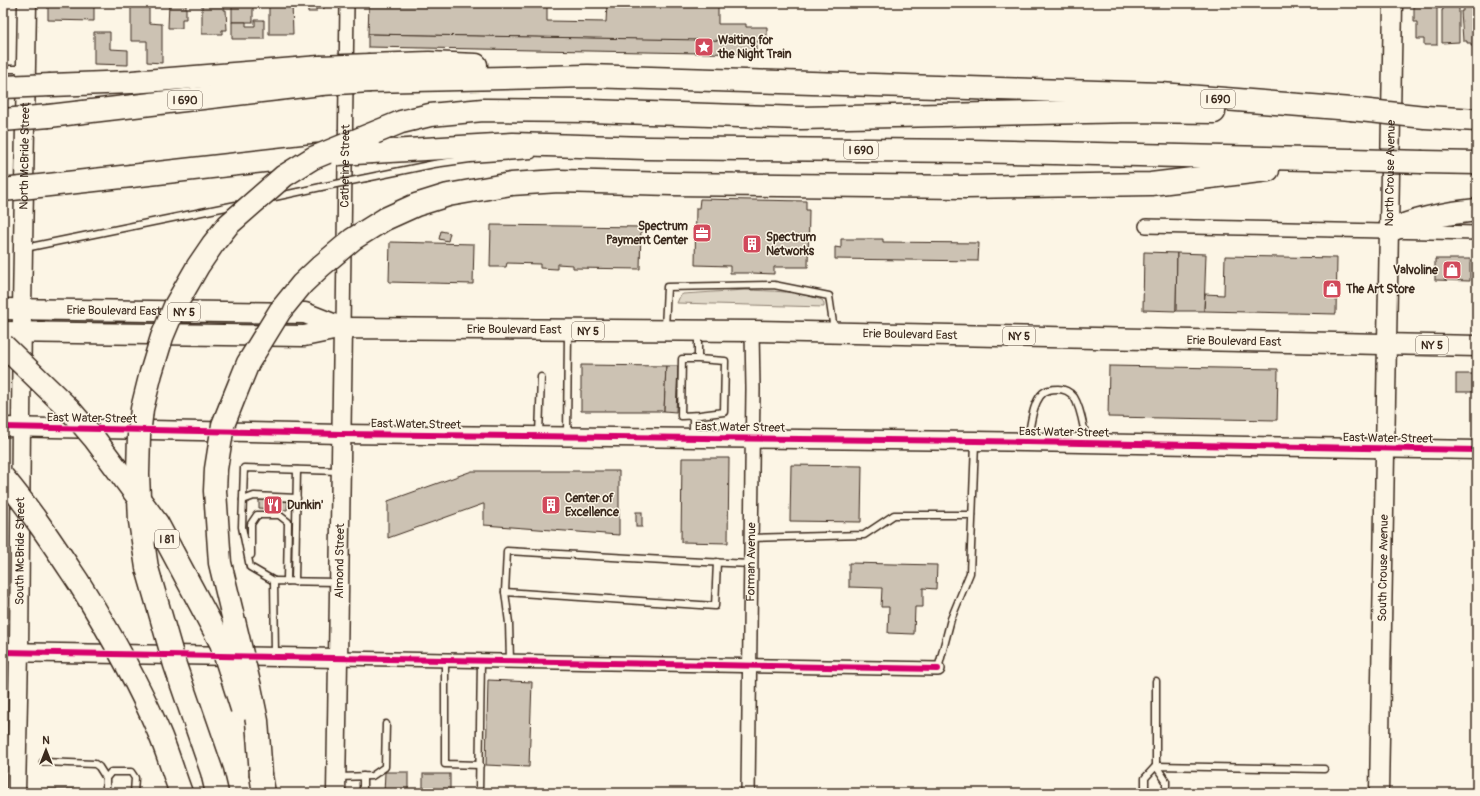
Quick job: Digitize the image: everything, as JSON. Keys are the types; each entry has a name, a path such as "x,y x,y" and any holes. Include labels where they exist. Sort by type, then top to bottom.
{"highway":[{"name":"I 690","path":"3,120 49,116 320,76 370,73 588,76 1161,94 1351,109 1425,117 1477,120"},
{"path":"3,87 320,76"},
{"path":"217,793 212,772 175,665 147,568 140,521 138,474 139,435 142,410 162,337 176,306 198,266 228,225 284,176 313,158 400,122 430,115 483,110 590,111 801,118 1135,111 1264,112 1351,109"},
{"name":"I 690","path":"3,190 317,155 513,144 647,148 970,152 1477,163"},
{"path":"263,784 256,721 250,687 220,563 215,491 216,469 224,425 248,363 280,311 302,284 321,266 353,239 385,219 416,205 448,195 510,184 559,181 672,184 966,187 1151,184 1351,160"},
{"path":"1389,231 1421,218 1439,214 1477,210"},
{"name":"I 81","path":"3,345 70,410 94,438 157,522 222,643 263,784"},
{"path":"3,477 63,559 117,646 159,731 181,793"}],"main road":[{"name":"Erie Boulevard East","path":"12,309 305,313 343,328"},
{"name":"Erie Boulevard East","path":"12,333 304,336 343,328 834,333 1477,346"}],"street":[{"name":"North McBride Street","path":"12,309 23,249 27,3"},
{"name":"Catherine Street","path":"343,328 347,3"},
{"name":"North Crouse Avenue","path":"1387,344 1393,3"},
{"path":"1146,226 1477,233"},
{"name":"South McBride Street","path":"12,309 12,333 21,428 11,652 16,793"},
{"name":"Almond Street","path":"336,785 343,328"},
{"name":"Forman Avenue","path":"748,793 752,332"},
{"name":"South Crouse Avenue","path":"1379,793 1387,344"},
{"name":"East Water Street","path":"3,427 341,434 752,438 1477,450"},
{"path":"11,652 938,669"}],"lane":[{"path":"3,69 26,69"},
{"path":"570,153 647,148"},
{"path":"23,249 434,164 470,158 539,154"},
{"path":"665,331 666,287 774,285 829,296 834,333"},
{"path":"567,436 568,331"},
{"path":"698,332 698,359"},
{"path":"682,359 698,359 725,361 724,412 681,416 682,359"},
{"path":"539,436 541,376"},
{"path":"1027,442 1032,414 1036,403 1045,391 1064,389 1073,396 1078,405 1087,443"},
{"path":"693,416 693,438"},
{"path":"938,669 951,619 970,573 975,442"},
{"path":"340,582 274,581 250,567 242,526 244,468 341,471"},
{"path":"296,582 297,470"},
{"path":"243,500 254,496 297,498"},
{"path":"250,567 251,524 257,515 279,516 288,522 287,581"},
{"path":"751,538 864,535 894,516 972,515"},
{"path":"510,661 505,592 507,551 751,564"},
{"path":"505,592 715,606 717,562"},
{"path":"274,581 275,657"},
{"path":"445,660 445,764 480,765"},
{"path":"479,793 481,661"},
{"path":"1156,681 1156,766 1166,781 1166,793"},
{"path":"336,785 363,776 372,776 385,767 386,724"},
{"path":"44,762 95,764 99,767 106,778 106,793"},
{"path":"1145,793 1145,778 1156,766 1324,769"},
{"path":"106,778 111,772 131,772 134,778 134,793"},
{"path":"363,776 363,793"}],"shaded area":[{"path":"745,290 784,292 804,295 822,300 824,307 677,303 680,296 683,294"}],"building":[{"path":"48,3 94,3 94,21 48,20"},
{"path":"131,3 149,3 149,23 162,24 162,63 147,62 147,41 131,41"},
{"path":"169,3 186,3 186,19 182,19 182,28 168,28"},
{"path":"202,3 224,3 224,10 226,10 227,30 222,30 222,34 202,34"},
{"path":"232,3 253,3 253,22 232,22"},
{"path":"269,3 292,3 293,34 269,34"},
{"path":"299,3 324,3 324,9 316,9 316,12 308,12 308,9 299,9"},
{"path":"369,3 547,3 547,21 606,22 607,3 718,3 718,24 746,24 746,27 767,27 767,42 368,34"},
{"path":"1414,3 1433,3 1433,8 1437,8 1437,45 1424,45 1424,39 1417,39 1417,22 1414,22"},
{"path":"1443,3 1459,3 1459,42 1442,43"},
{"path":"1463,3 1477,3 1477,46 1471,46 1471,43 1463,41 1461,11 1463,11"},
{"path":"255,20 264,20 264,39 232,39 232,22 246,22 246,26 255,26"},
{"path":"94,32 110,32 110,49 128,50 128,65 94,64"},
{"path":"368,34 756,41 756,54 368,47"},
{"name":"Spectrum Networks","path":"700,199 806,201 806,210 809,210 808,267 774,267 774,274 730,273 730,266 695,265 696,208 699,208"},
{"path":"491,225 641,227 640,269 573,268 573,265 557,264 557,269 540,268 540,264 507,263 506,267 490,267"},
{"path":"441,231 450,233 448,241 439,239"},
{"path":"841,239 883,239 883,242 979,243 978,261 835,259 835,247 841,248"},
{"path":"390,242 474,244 473,284 389,282"},
{"path":"1144,252 1177,253 1176,311 1143,310"},
{"path":"1177,253 1206,254 1204,311 1176,311"},
{"path":"1225,256 1337,258 1336,314 1204,311 1205,294 1224,295"},
{"name":"Valvoline","path":"1435,259 1470,259 1470,281 1435,280"},
{"path":"581,365 666,366 664,411 581,411"},
{"path":"666,366 678,366 676,412 664,411"},
{"path":"1109,366 1278,369 1277,420 1108,417"},
{"path":"1456,374 1477,374 1477,392 1456,392"},
{"path":"682,458 729,458 728,543 681,542"},
{"path":"791,465 862,466 861,522 790,521"},
{"name":"Center of Excellence","path":"472,471 619,471 619,535 484,525 483,504 388,538 388,501"},
{"name":"Dunkin'","path":"259,499 288,501 287,510 259,508"},
{"path":"636,512 642,512 642,527 636,527"},
{"path":"849,563 937,565 936,589 923,588 923,607 915,607 914,634 888,633 889,607 881,607 882,588 849,587"},
{"path":"488,680 532,682 529,767 486,765"},
{"path":"385,772 408,772 408,793 384,793"},
{"path":"423,774 450,774 450,793 423,793"},
{"path":"36,789 85,789 85,793 36,793"}],"cycle path":[{"path":"3,427 341,434 975,441 1477,450"},
{"path":"3,652 938,669"}],"place":[{"name":"Waiting for the Night Train","path":"704,47"},
{"name":"Spectrum Payment Center","path":"702,233"},
{"name":"Spectrum Networks","path":"752,244"},
{"name":"Valvoline","path":"1452,270"},
{"name":"The Art Store","path":"1332,289"},
{"name":"Dunkin'","path":"273,505"},
{"name":"Center of Excellence","path":"551,505"}]}
